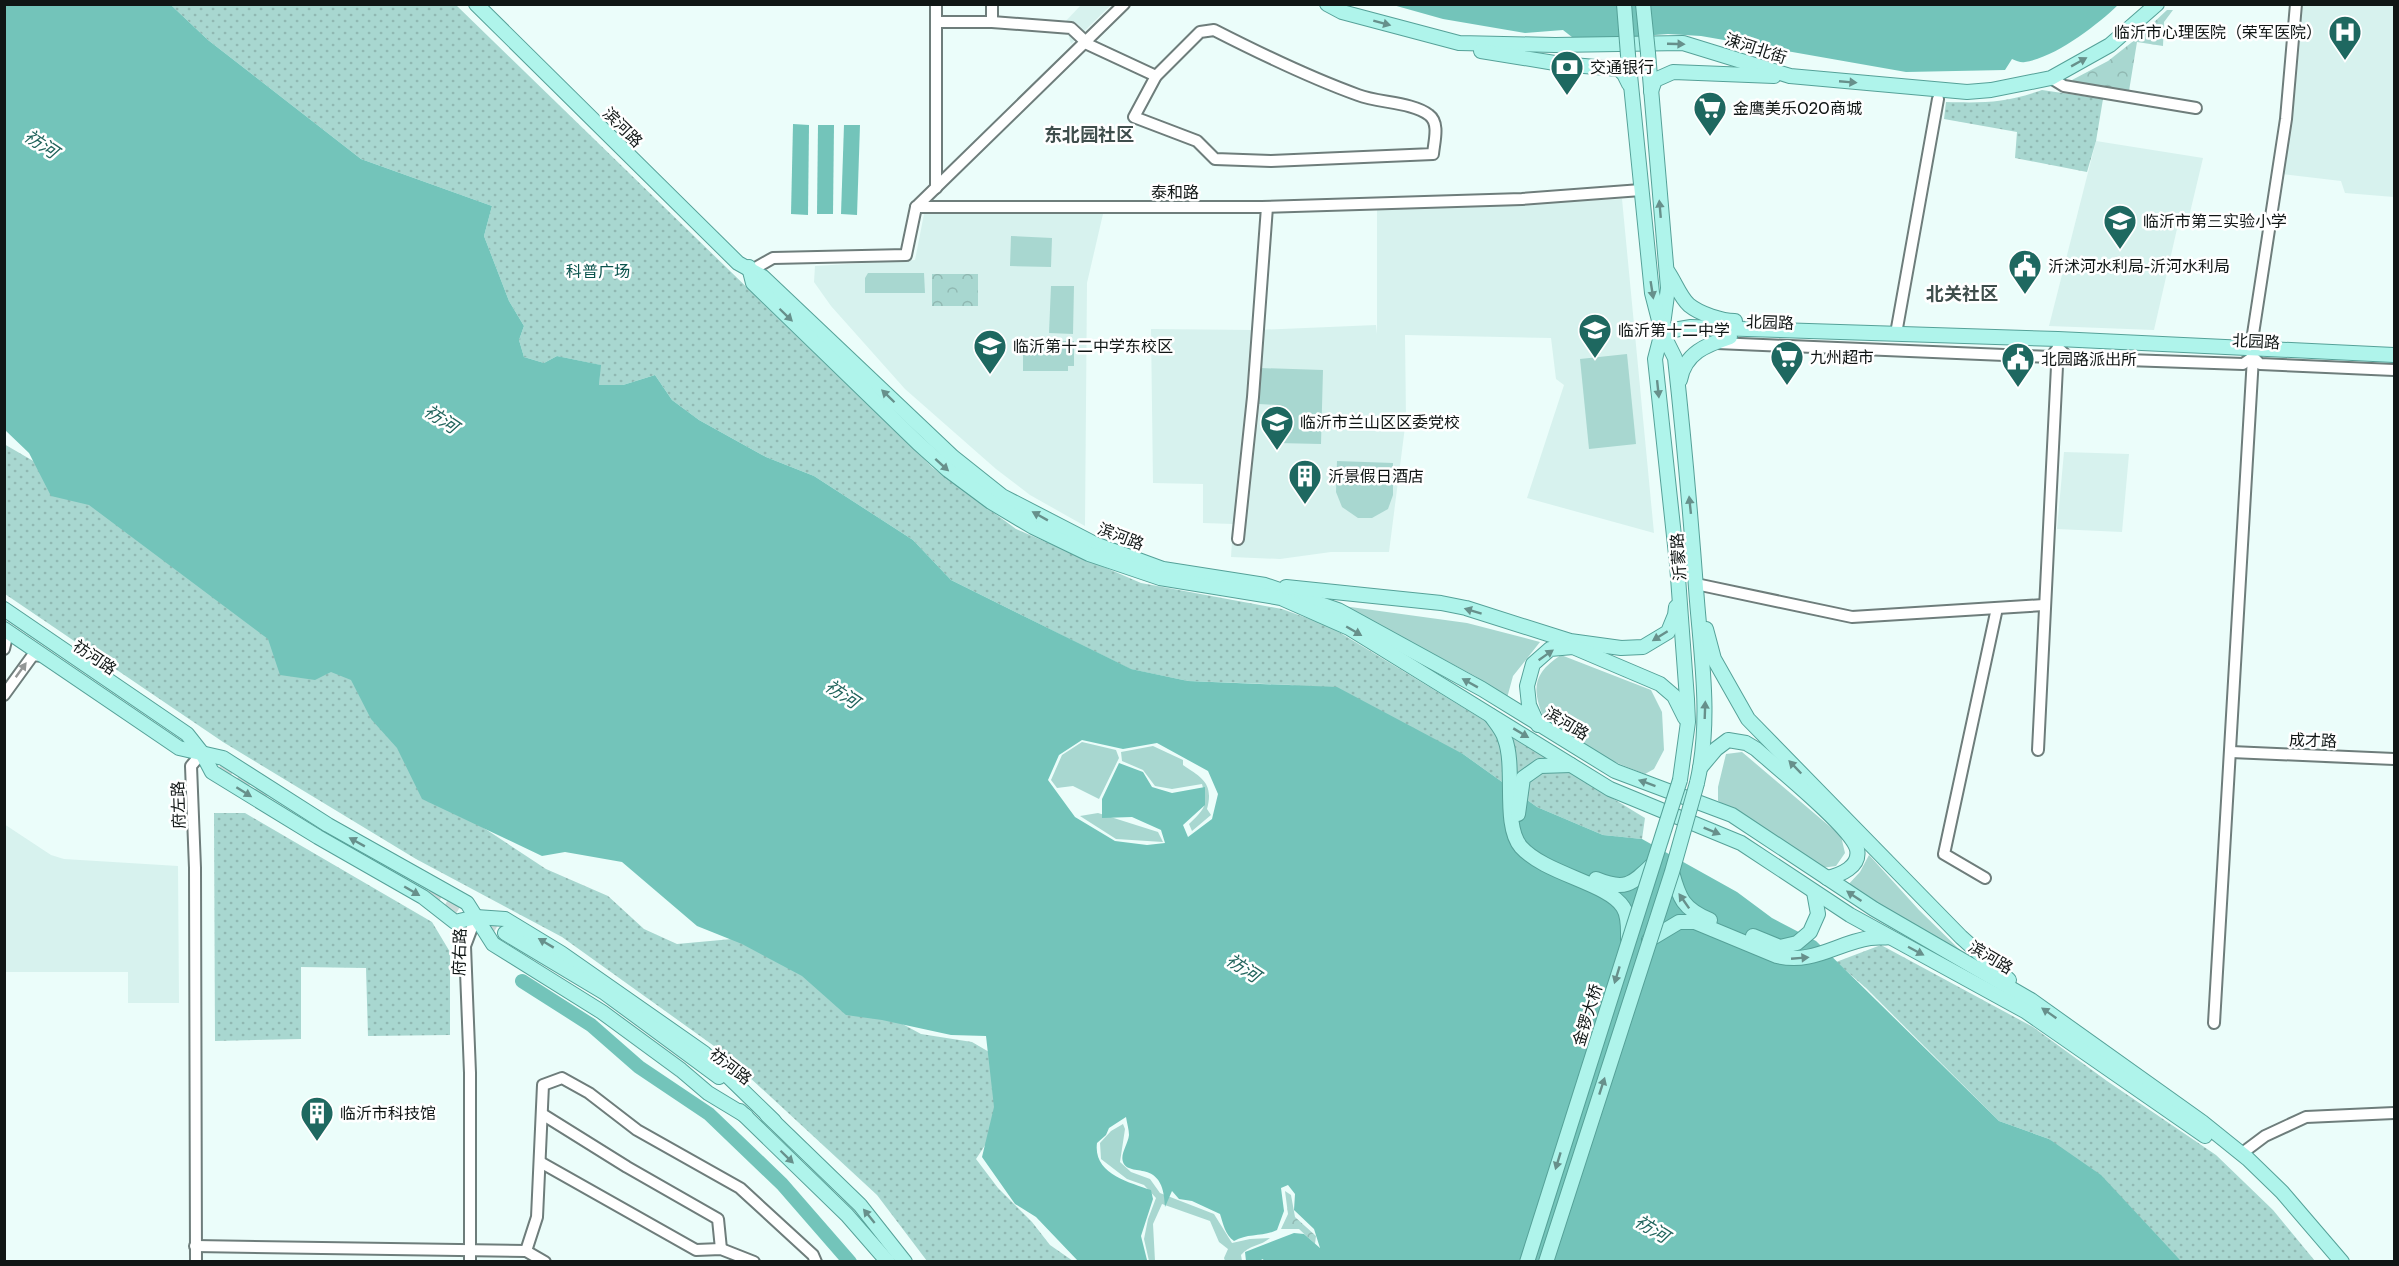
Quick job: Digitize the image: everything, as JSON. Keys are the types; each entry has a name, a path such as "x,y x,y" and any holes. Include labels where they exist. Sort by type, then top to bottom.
{"main road":[{"name":"滨河路","path":"476,4 738,263 763,277 953,458 1002,495 1095,544 1163,569 1265,585 1338,610 1482,689 1615,771 1732,815 1874,909 2031,1000 2202,1122 2282,1192 2342,1262"},
{"name":"滨河路","path":"486,4 745,259 753,282 892,419 948,470 991,502 1033,527 1089,554 1160,578 1281,598 1349,628 1610,789 1741,843 1814,892 1890,937 2025,1011 2197,1129 2243,1165 2277,1198 2332,1262"},
{"name":"涑河北街","path":"1327,4 1342,12 1459,43 1555,45 1683,43 1790,76 1967,92 1991,90 2051,78 2110,45 2157,4"},
{"name":"沂蒙路","path":"1624,4 1652,293 1662,332 1675,358 1705,698 1700,768 1672,872"},
{"name":"沂蒙路","path":"1643,4 1668,288 1662,332 1655,359 1679,584 1688,723 1680,780"},
{"path":"1459,43 1474,50 1561,64 1618,69 1624,74 1631,90"},
{"path":"1555,45 1543,54 1545,58 1612,64 1618,63 1628,54"},
{"path":"1648,53 1659,69 1731,71 1738,65 1735,58"},
{"path":"1650,93 1655,80 1673,72 1790,76"},
{"path":"1666,267 1688,304 1726,321 1864,330"},
{"name":"北园路","path":"1662,332 1691,327 1864,330 2058,344"},
{"name":"北园路","path":"1662,332 1730,337 2058,344 2394,355"},
{"path":"1678,388 1683,367 1688,359 1711,343 1730,337"},
{"name":"北园路","path":"2253,350 2394,364"},
{"path":"1265,585 1441,603 1466,608 1570,641 1621,648 1642,646 1668,632 1675,615 1679,584"},
{"path":"1698,603 1714,659 1748,719 1961,937 2031,1000"},
{"path":"4,609 167,730"},
{"name":"祊河路","path":"4,615 167,730"},
{"path":"6,628 43,656 167,730 187,734 202,753 212,772 318,837 423,897 455,922 476,917 505,919 561,952 704,1053 774,1121"},
{"name":"祊河路","path":"6,628 167,730"},
{"path":"1538,725 1529,705 1527,686 1533,664 1550,649 1573,647 1660,684 1674,696 1688,723"},
{"path":"1490,714 1505,739 1510,766 1514,835 1520,846 1536,860 1612,896 1623,907 1627,918 1628,939"},
{"path":"1700,768 1716,749 1728,740 1746,743 1756,749 1845,830 1857,849 1857,858 1850,869 1838,876 1827,878"},
{"path":"202,753 223,758 328,825 467,903 493,944 603,1012 708,1093 746,1116"},
{"path":"1572,765 1539,766 1523,778 1517,810 1520,832 1529,845 1543,857 1611,885 1624,886 1635,882 1653,864"},
{"name":"金锣大桥","path":"1527,1262 1680,780"},
{"path":"1672,872 1681,900 1694,914 1780,947 1797,943 1810,932 1818,914 1814,892"},
{"path":"1546,1262 1672,872"},
{"path":"1649,940 1679,922 1695,922 1791,960 1811,957 1869,938 1890,937"},
{"name":"祊河路","path":"888,1262 847,1215 706,1078 640,1028 504,936 605,993 774,1121 860,1205 905,1262"}],"street":[{"path":"936,4 936,188"},
{"path":"992,4 992,22"},
{"path":"750,271 773,258 906,255 916,207 1124,4"},
{"path":"2214,1023 2253,350 2286,119 2296,4"},
{"path":"936,22 992,22 1071,28 1085,43 1156,76"},
{"path":"1214,30 1286,66 1360,96 1416,109 1430,115 1436,124 1433,154 1271,161 1215,159 1197,141 1134,117 1156,76 1200,32 1214,30"},
{"path":"2051,78 2064,86 2196,108"},
{"path":"1897,328 1938,99"},
{"name":"泰和路","path":"916,207 1267,207 1522,199 1641,190"},
{"path":"1238,539 1253,397 1267,207"},
{"path":"1864,330 1897,328 2253,350 2394,348"},
{"path":"1711,343 2050,357 2058,344"},
{"path":"2038,750 2058,344"},
{"path":"2253,350 2260,364 2394,370"},
{"path":"1696,584 1852,617 2044,604"},
{"path":"1985,878 1944,854 1997,608"},
{"path":"4,649 6,628"},
{"path":"4,695 33,655 43,656"},
{"name":"成才路","path":"2231,752 2394,759"},
{"name":"府左路","path":"197,1262 195,868 191,766 202,753"},
{"name":"府右路","path":"472,1262 470,1073 465,946 476,917"},
{"path":"526,1251 537,1217 543,1085 562,1078 589,1093 637,1130 740,1188 813,1255 816,1262"},
{"path":"2241,1154 2265,1136 2306,1117 2394,1113"},
{"path":"542,1114 718,1219 721,1249"},
{"path":"540,1162 696,1250 721,1249 754,1262"},
{"path":"197,1246 526,1251 544,1262"}],"shaded area":[{"path":"1081,5 1111,5 1071,44 1065,22"},
{"name":"临沂市心理医院（荣军医院）","path":"2300,5 2394,5 2394,197 2345,193 2341,181 2282,174"},
{"name":"临沂市第三实验小学","path":"2096,141 2203,158 2188,221 2179,220 2154,330 2049,326"},
{"path":"1622,199 1654,533 1527,498 1564,385 1556,379 1551,338 1405,335 1406,419 1389,552 1331,552 1280,559 1231,557 1233,524 1203,523 1203,484 1153,483 1151,329 1255,330 1376,325 1377,334 1377,210"},
{"name":"临沂第十二中学东校区","path":"924,214 1103,214 1087,283 1085,526 1030,495 996,469 905,389 831,306 814,282 815,266 915,260"},
{"path":"2064,452 2129,454 2122,532 2057,529"},
{"path":"4,824 51,855 64,859 178,866 179,1003 128,1003 128,972 5,972"}],"green space":[{"name":"科普广场","path":"171,5 456,5 933,468 1016,529 1141,583 1282,609 1329,626 1645,818 1642,839 1603,835 1537,807 1463,754 1292,685 1188,681 1130,669 951,580 913,540 814,476 766,457 699,420 672,400 655,375 623,385 599,385 600,365 557,356 544,363 524,357 519,340 524,326 509,301 484,236 492,206 361,159 208,40"},
{"path":"2167,10 2173,10 2164,22 2163,46 2137,42 2129,91 2075,83 2072,80 2108,61"},
{"path":"2042,90 2103,99 2096,141 2087,172 2015,158 2017,132 1944,119 1946,102 1995,101 2017,98"},
{"path":"1011,236 1052,238 1051,267 1010,266"},
{"path":"868,273 924,273 925,293 865,293 865,278"},
{"path":"932,274 978,274 978,306 932,306"},
{"path":"1051,286 1074,286 1073,334 1049,333"},
{"path":"1023,341 1074,341 1074,366 1068,366 1068,371 1023,371"},
{"path":"1627,354 1636,444 1589,449 1580,359"},
{"path":"1260,368 1323,370 1321,444 1277,443 1278,405 1259,404"},
{"path":"4,444 85,491 346,668 437,797 546,869 608,896 644,929 677,944 743,938 921,1034 972,1042 996,1056 997,1127 976,1159 998,1188 1032,1222 1050,1245 1073,1261 927,1261 877,1195 721,1051 562,937 416,859 223,742 5,594"},
{"path":"1337,461 1393,463 1393,495 1388,509 1372,518 1358,518 1342,507 1336,492"},
{"path":"1343,606 1467,623 1540,642 1513,676 1507,698 1475,676"},
{"path":"1561,655 1651,690 1662,712 1664,750 1654,769 1645,774 1607,759 1571,734 1544,719 1536,691 1537,683 1544,669"},
{"path":"1082,742 1116,750 1119,758 1099,799 1073,786 1057,788 1051,780 1062,755"},
{"path":"1153,746 1183,760 1183,765 1205,782 1209,793 1207,809 1211,815 1192,831 1189,824 1202,810 1205,803 1202,784 1172,789 1155,786 1143,770 1122,761 1121,752"},
{"path":"1742,752 1841,836 1845,853 1836,866 1821,868 1787,843 1718,801 1718,787 1726,754"},
{"path":"214,813 245,813 432,922 450,952 450,1035 368,1036 366,968 301,967 301,1039 215,1041"},
{"path":"1098,813 1158,832 1163,842 1116,839 1080,816"},
{"path":"1869,855 1919,910 1963,953 1846,887 1860,872"},
{"path":"1881,945 2033,1027 2107,1081 2216,1155 2273,1210 2315,1261 2181,1261 2049,1139 1999,1121 1866,988 1836,962"},
{"path":"1123,1124 1125,1129 1120,1162 1131,1172 1150,1179 1160,1193 1214,1214 1232,1243 1270,1238 1244,1252 1241,1255 1242,1261 1225,1261 1228,1249 1219,1242 1210,1221 1162,1204 1153,1224 1155,1261 1149,1261 1144,1239 1156,1198 1144,1185 1127,1179 1101,1159 1100,1143 1111,1131"},
{"path":"1285,1191 1291,1195 1295,1217 1316,1236 1315,1244 1299,1229 1281,1229 1288,1214"}],"water":[{"name":"祊河","path":"4,5 171,5 208,40 361,159 492,206 484,236 509,301 524,326 519,340 524,357 544,363 557,356 601,365 599,385 623,385 655,375 672,400 699,420 766,457 814,476 913,540 951,580 1131,669 1188,681 1337,687 1463,754 1537,807 1603,835 1642,839 1737,892 1772,918 1816,941 1999,1121 2049,1139 2101,1175 2181,1261 1264,1262 1263,1259 1246,1261 1245,1252 1294,1233 1304,1234 1320,1248 1314,1229 1294,1210 1295,1194 1288,1185 1281,1188 1284,1211 1277,1230 1234,1241 1226,1232 1220,1214 1192,1201 1179,1199 1172,1191 1165,1207 1159,1181 1146,1172 1126,1167 1122,1159 1129,1135 1126,1117 1109,1128 1106,1135 1097,1143 1097,1154 1101,1162 1114,1175 1151,1190 1153,1199 1141,1236 1147,1260 1078,1261 1036,1217 1015,1204 982,1157 994,1107 986,1036 951,1035 882,1020 846,1015 802,976 742,944 697,926 622,862 565,852 542,856 422,799 397,748 371,719 351,680 331,672 315,680 280,675 268,639 89,505 51,496 29,453 5,430","holes":["1082,740 1123,749 1157,743 1208,771 1218,794 1212,819 1188,837 1183,825 1205,805 1205,787 1172,793 1152,787 1143,772 1119,763 1102,799 1102,818 1132,817 1161,830 1165,843 1147,845 1115,841 1075,817 1048,780 1059,755"]},
{"path":"1393,5 2118,5 2087,31 2050,54 2025,62 2012,59 2005,70 1906,72 1701,36 1668,34 1577,41 1563,30 1525,33 1443,19"},
{"path":"793,124 809,125 808,215 791,214"},
{"path":"818,125 834,125 833,214 817,214"},
{"path":"844,125 860,125 857,215 841,214"}],"waterway":[{"path":"522,981 591,1025 639,1067 709,1114 782,1184 850,1262"}],"tunnel":[{"path":"201,757 266,798"},
{"path":"427,894 503,938"}],"place":[{"name":"临沂市心理医院（荣军医院）","path":"2345,61"},
{"name":"交通银行","path":"1567,96"},
{"name":"金鹰美乐O2O商城","path":"1710,137"},
{"name":"临沂市第三实验小学","path":"2120,250"},
{"name":"沂沭河水利局-沂河水利局","path":"2025,295"},
{"name":"临沂第十二中学","path":"1595,359"},
{"name":"临沂第十二中学东校区","path":"990,375"},
{"name":"九州超市","path":"1787,386"},
{"name":"北园路派出所","path":"2018,388"},
{"name":"临沂市兰山区区委党校","path":"1277,451"},
{"name":"沂景假日酒店","path":"1305,505"},
{"name":"临沂市科技馆","path":"317,1142"}],"district":[{"name":"东北园社区","path":"1089,135"},
{"name":"北关社区","path":"1962,294"}]}
